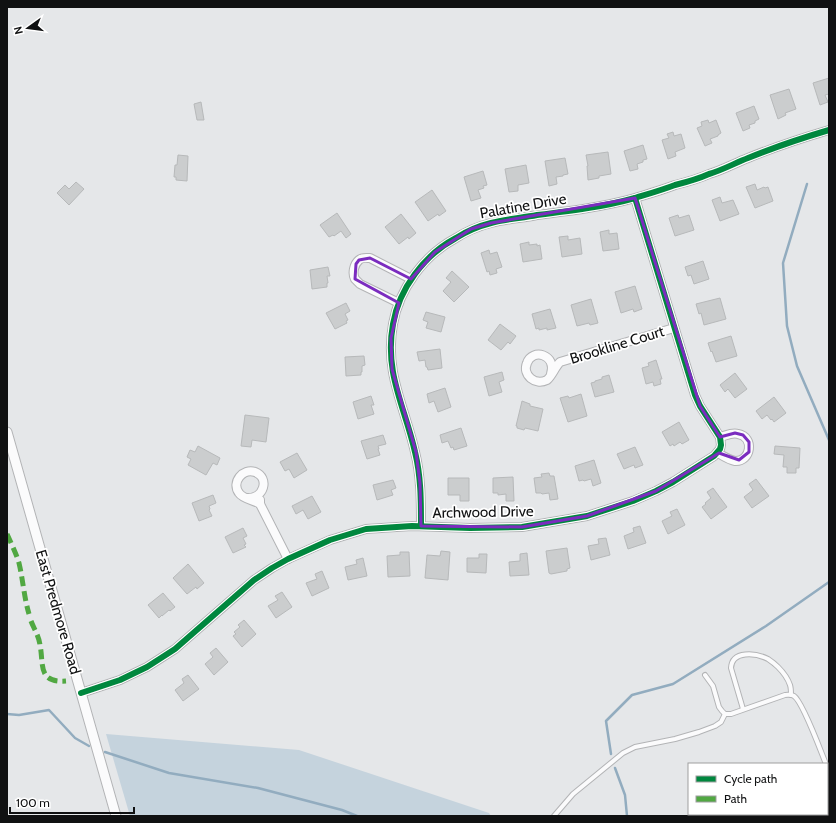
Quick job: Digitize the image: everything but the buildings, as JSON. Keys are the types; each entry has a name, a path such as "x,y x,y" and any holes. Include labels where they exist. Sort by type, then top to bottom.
{"street":[{"name":"Palatine Drive","path":"421,526 420,483 416,452 395,386 392,369 391,338 399,303 411,279 435,252 454,238 491,223 609,205 635,198 710,174 750,157 829,130"},
{"path":"635,198 695,395 700,406 720,437 721,445 718,453 734,461 743,459 747,456 750,447 749,442 743,435 735,433 720,437"},
{"path":"399,303 360,284 355,279 354,268 356,264 359,260 370,258 411,279"},
{"name":"Brookline Court","path":"560,362 549,378 545,380 536,382 526,373 526,364 528,360 535,355 544,356 560,362 674,328"},
{"name":"Brookline Court","path":"548,358 553,370 551,374"},
{"name":"East Predmore Road","path":"7,432 116,816"},
{"name":"Archwood Drive","path":"81,693 120,680 162,658 175,649 254,580 288,558 330,540 366,529 421,526 522,528 587,516 633,501 656,491 673,482 718,453"},
{"path":"260,504 239,494 237,490 237,481 239,477 246,472 255,472 262,478 263,482 260,504 288,558"},
{"path":"247,498 256,497 260,495 262,491"}],"lane":[{"path":"743,709 732,668 734,660 740,656 752,655 767,659 773,663 779,668 789,683 791,695"},
{"path":"706,675 713,686 719,707 725,714 731,714 785,695 796,697 804,710 826,763"},
{"path":"554,816 573,794 623,753 636,747 675,739 715,726 721,722 725,714"}],"highlighted area":[{"path":"635,198 700,406 720,437 735,433 743,435 749,442 749,452 739,460 719,453 656,491 587,516 522,527 421,526 420,483 416,452 392,369 391,338 399,303 355,279 356,264 359,260 370,258 411,279 435,252 471,229 491,223"}],"shaded area":[{"path":"106,734 299,750 489,813 491,816 130,816"}],"waterway":[{"path":"807,184 783,263 787,326 797,366 829,440"},
{"path":"611,754 606,721 632,695 673,684 766,626 829,582"},
{"path":"7,714 19,715 49,710 75,738 89,746"},
{"path":"105,752 169,773 258,788 342,810 357,816"},
{"path":"615,768 625,795 627,816"}],"marked path":[{"path":"7,534 19,563 29,614"},
{"path":"31,621 39,639 42,665 46,675 50,679 66,681"}],"cycle path":[{"path":"421,526 420,479 411,436 393,374 391,342 393,324 401,298 407,286 424,263 444,245 460,235 487,224 599,206 635,198 697,179 768,150 829,130"},
{"path":"81,693 120,680 147,667 175,649 254,580 288,559 330,540 366,529 412,526 470,528 522,527 587,516 633,501 656,491 714,456 720,449 720,437 700,406 695,395 635,198"}]}
